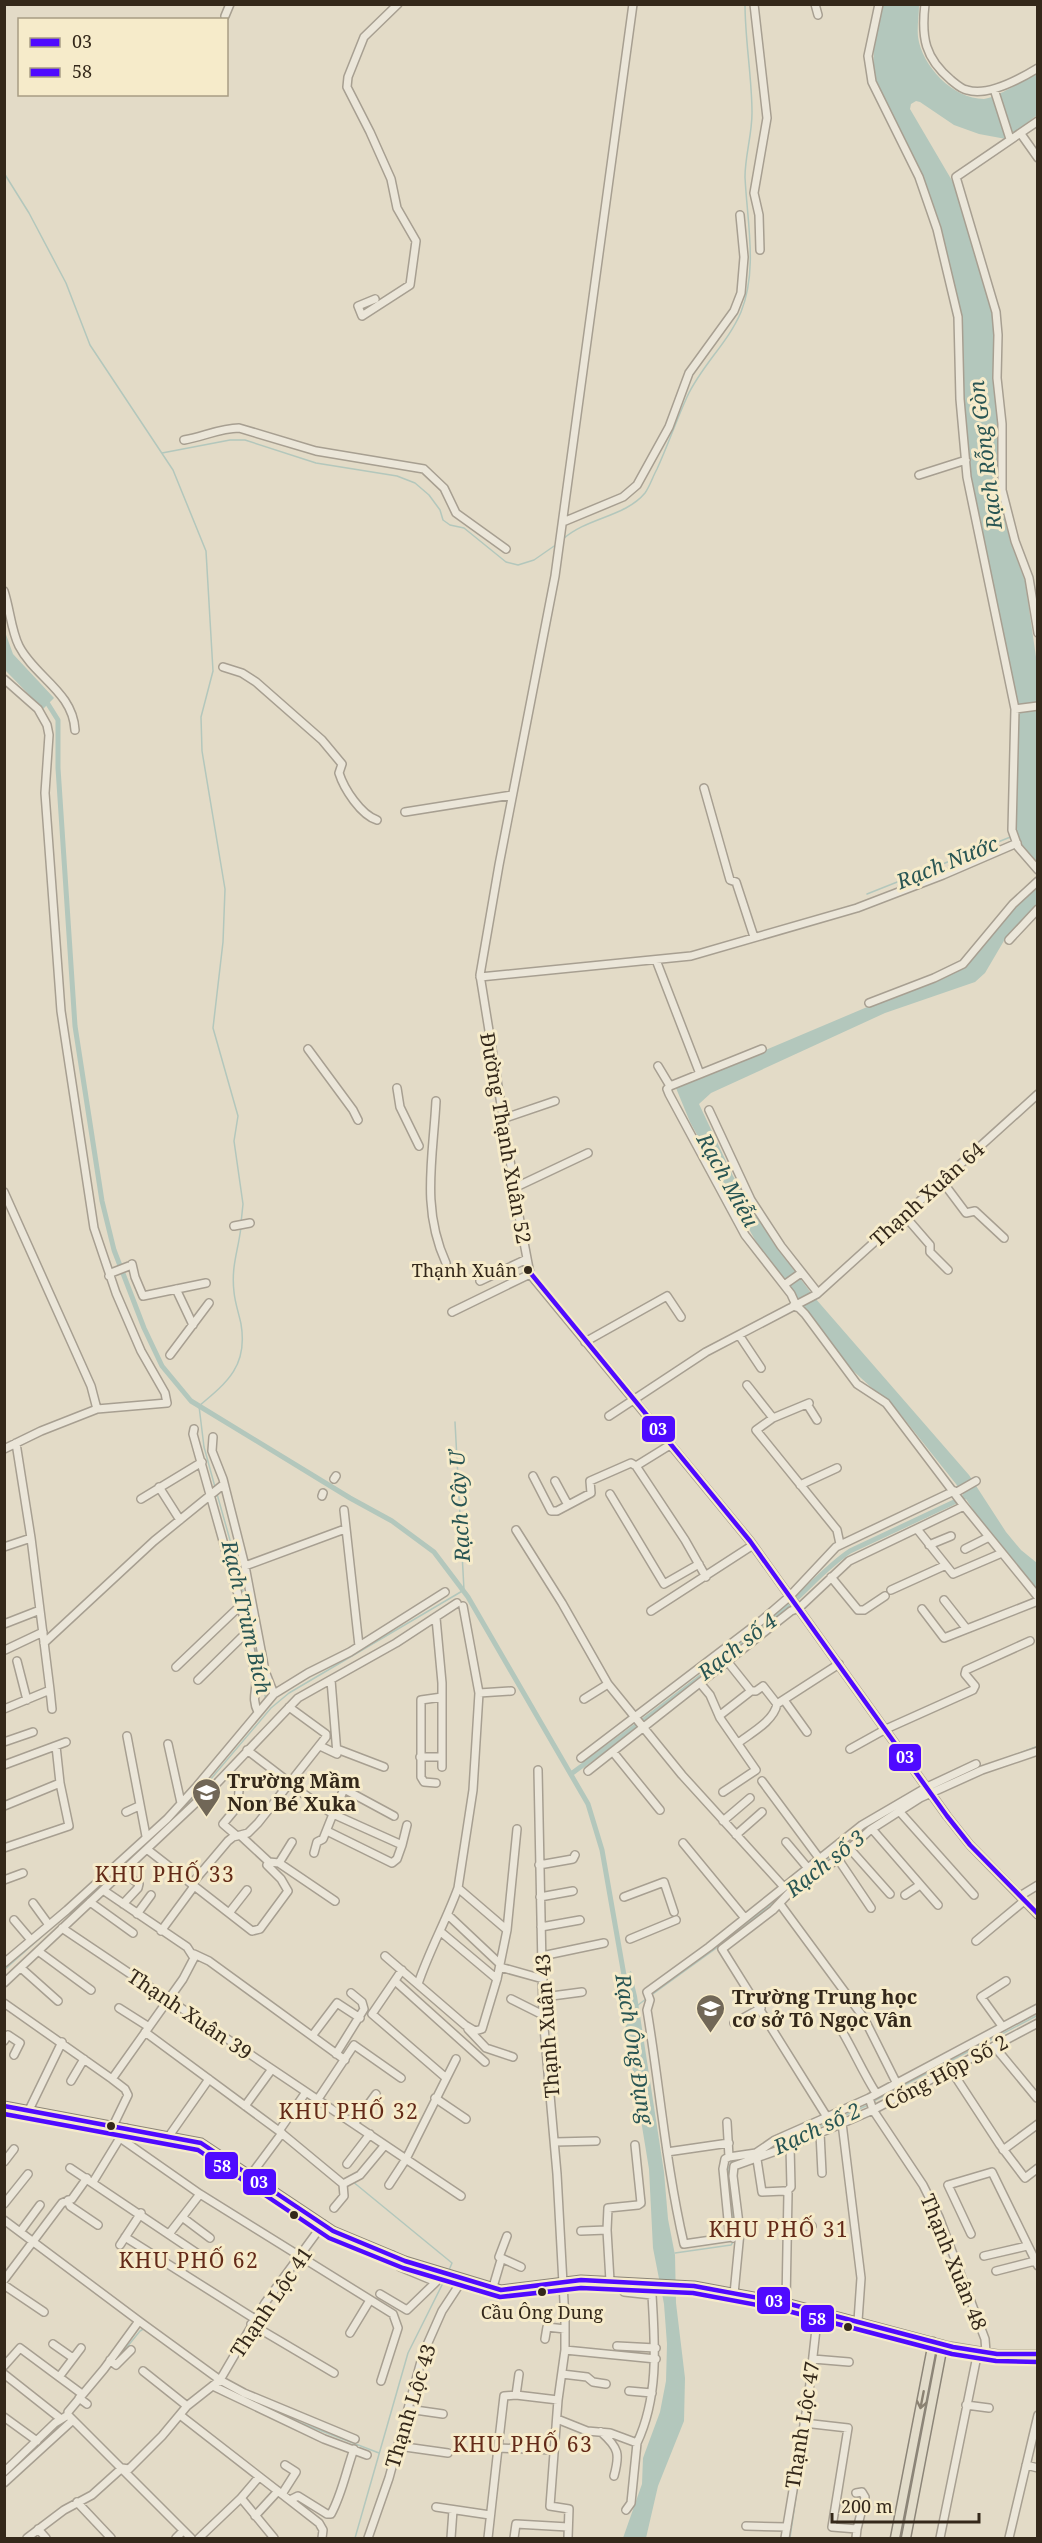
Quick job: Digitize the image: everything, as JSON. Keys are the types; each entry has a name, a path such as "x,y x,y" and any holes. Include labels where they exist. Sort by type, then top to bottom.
{"main road":[{"path":"4,2106 201,2144 323,2224 355,2241 405,2261 493,2288 501,2290 564,2282 610,2281 694,2286 786,2303 943,2345 906,2538"},
{"path":"895,2538 933,2342"}],"street":[{"path":"225,16 230,4"},
{"path":"375,299 358,306 362,316 410,285 417,245 397,208 391,179 348,91 347,81 364,37 398,4"},
{"name":"Đường Thạnh Xuân 52","path":"633,4 561,537 480,976 526,1260 530,1274 753,1545 970,1845 1038,1915"},
{"path":"754,4 767,118 762,154 754,186 754,201 759,219 760,250"},
{"path":"815,4 818,15"},
{"path":"879,4 868,56 872,82 919,177 937,229 958,317 960,399 966,460 1017,709 1015,838 1038,870"},
{"path":"925,4 925,39 936,67 966,90 994,91 1038,68"},
{"path":"994,91 1010,138"},
{"path":"1038,121 961,172 956,180 996,312 997,378 1002,424 1002,490 1015,541 1029,578 1038,633"},
{"path":"1021,134 1038,158"},
{"path":"563,522 623,497 637,485 669,426 689,373 734,311 741,293 744,257 740,214"},
{"path":"183,440 230,428 239,428 316,451 424,470 444,488 456,513 506,549"},
{"path":"919,475 966,460"},
{"path":"4,591 18,644 40,674 62,695 70,709 75,730"},
{"path":"222,667 242,673 256,682 322,740 341,761 339,773 354,799 367,815 377,820"},
{"path":"4,679 38,709 47,725 49,735 45,793 60,1011 90,1209 110,1275 141,1351 167,1400 167,1403 159,1405 97,1409 4,1449"},
{"path":"1017,709 1038,706"},
{"path":"704,788 730,880 736,882 754,938"},
{"path":"405,812 449,803 512,795"},
{"path":"480,976 691,956 857,908 943,875 1015,838"},
{"path":"869,1003 934,978 963,964 1013,904 1038,881"},
{"path":"1009,940 1038,909"},
{"path":"657,960 700,1074"},
{"path":"308,1048 358,1120"},
{"path":"762,1049 670,1086 667,1089 669,1094 729,1209 745,1235 784,1284 795,1305 805,1314 857,1384 886,1403 1038,1599 944,1638 922,1609"},
{"path":"658,1066 670,1086"},
{"path":"397,1088 400,1107 419,1146"},
{"name":"Thạnh Xuân 64","path":"795,1305 817,1293 1038,1094"},
{"path":"436,1101 429,1195 431,1214 446,1263"},
{"path":"502,1119 555,1101"},
{"path":"709,1110 751,1200 800,1274 817,1293"},
{"path":"514,1188 588,1153"},
{"path":"942,1180 966,1213 975,1211 1004,1238"},
{"path":"4,1192 91,1386 97,1409"},
{"path":"904,1215 930,1245 931,1253 948,1270"},
{"path":"234,1226 248,1224"},
{"path":"480,1281 526,1260"},
{"path":"110,1275 131,1265 143,1296 206,1283"},
{"path":"453,1312 530,1274"},
{"path":"784,1284 800,1274"},
{"path":"176,1289 193,1325"},
{"path":"585,1342 667,1296 681,1317"},
{"path":"170,1355 209,1303"},
{"path":"609,1416 706,1352 795,1305"},
{"path":"739,1335 761,1368"},
{"path":"747,1384 772,1418"},
{"path":"817,1420 808,1404 772,1418 756,1430 848,1542"},
{"path":"194,1429 193,1434 241,1605 256,1677 253,1702 258,1712"},
{"path":"213,1437 212,1451 224,1484 245,1566 269,1699"},
{"path":"16,1443 31,1538 52,1709"},
{"path":"636,1467 670,1445"},
{"path":"141,1499 202,1462"},
{"path":"533,1476 551,1510 557,1511 591,1493 590,1481 631,1463 636,1467 706,1577"},
{"path":"800,1485 837,1468"},
{"path":"555,1481 568,1505"},
{"path":"581,1758 790,1596 840,1544 975,1481"},
{"path":"44,1643 180,1520 224,1484"},
{"path":"159,1487 180,1520"},
{"path":"610,1494 664,1584 699,1564"},
{"path":"588,1771 791,1611 799,1608 849,1562 964,1506"},
{"path":"344,1510 359,1647"},
{"path":"245,1566 345,1529"},
{"path":"917,1529 950,1573 955,1574 1002,1553"},
{"path":"516,1530 562,1603 608,1684 634,1718 723,1821 783,1886"},
{"path":"837,1530 840,1544"},
{"path":"929,1545 951,1536"},
{"path":"965,1549 989,1537"},
{"path":"4,1547 31,1538"},
{"path":"651,1611 753,1545"},
{"path":"831,1577 858,1610 864,1610 888,1593 944,1566"},
{"path":"4,1963 181,1803 269,1699 359,1647 445,1592"},
{"path":"944,1600 966,1628"},
{"path":"176,1667 241,1605"},
{"path":"4,1983 148,1850 218,1782 298,1698 460,1605 479,1693 473,1790 458,1888 441,1932 430,1950 418,1984"},
{"path":"4,1624 40,1610"},
{"path":"436,1618 442,1697 442,1767"},
{"path":"4,1650 43,1632"},
{"path":"198,1680 246,1633"},
{"path":"850,1749 886,1729 973,1690 975,1686 965,1674 966,1670 1030,1641"},
{"path":"17,1661 27,1700"},
{"path":"727,1661 751,1691"},
{"path":"738,1743 769,1719 781,1702 839,1664"},
{"path":"320,1746 335,1755 337,1749 331,1680"},
{"path":"700,1683 710,1695 719,1716 756,1770 723,1792"},
{"path":"584,1699 608,1684"},
{"path":"719,1716 751,1691 764,1686 807,1732"},
{"path":"4,1709 50,1690"},
{"path":"479,1693 511,1691"},
{"path":"436,1783 422,1780 421,1700 442,1697"},
{"path":"161,1931 195,1880 228,1841 248,1833 258,1823 320,1746 326,1734 289,1707"},
{"path":"4,1742 33,1732"},
{"path":"127,1736 146,1836"},
{"path":"4,1765 66,1742"},
{"path":"168,1744 181,1803"},
{"path":"4,1848 69,1826 60,1783 56,1746"},
{"path":"337,1749 384,1767"},
{"path":"248,1750 290,1784 333,1814 402,1845"},
{"path":"828,2117 722,1949 780,1904 790,1892 838,1859 872,1829 929,1791 1038,1751"},
{"path":"613,1752 660,1810"},
{"path":"420,1757 442,1757"},
{"path":"735,2240 684,2244 667,2152 647,2010 650,1997 647,1992 709,1947 862,1825 976,1764"},
{"name":"Thạnh Xuân 43","path":"538,1770 543,1979 564,2282 565,2329 550,2506 569,2509 568,2527"},
{"path":"762,1780 819,1858"},
{"path":"4,1806 60,1783"},
{"path":"314,1853 317,1842 323,1839 327,1831 344,1789 394,1816"},
{"path":"239,1790 238,1806 223,1824 269,1862 279,1863 335,1901"},
{"path":"723,1821 750,1798"},
{"path":"126,1812 139,1806"},
{"path":"900,1811 974,1895"},
{"path":"736,1835 762,1812"},
{"path":"327,1831 392,1863 397,1859 407,1825"},
{"path":"465,2025 475,2031 482,2029 497,1979 507,1930 517,1829"},
{"path":"872,1829 938,1905"},
{"path":"279,1863 292,1842"},
{"path":"786,1842 807,1867"},
{"path":"683,1843 744,1917"},
{"path":"850,1849 890,1894"},
{"path":"148,1850 252,1931 260,1929 288,1891 281,1879 267,1865 269,1862"},
{"path":"539,1865 573,1859 575,1855"},
{"path":"838,1859 871,1908"},
{"path":"122,1872 139,1884 123,1904"},
{"path":"4,1880 22,1873"},
{"path":"624,1897 664,1882 674,1912"},
{"path":"905,1895 920,1885"},
{"path":"975,1941 1038,1885"},
{"path":"458,1888 507,1930"},
{"path":"103,1890 194,1954 209,1961 345,2060"},
{"path":"229,1914 247,1890"},
{"path":"540,1897 573,1891"},
{"path":"137,1914 151,1895"},
{"path":"90,1902 133,1933"},
{"path":"33,1903 52,1937"},
{"path":"780,1904 864,2018 897,2082"},
{"path":"448,1915 500,1965 543,1979"},
{"path":"14,1920 31,1940"},
{"path":"541,1927 580,1920"},
{"path":"630,1939 676,1920"},
{"name":"Thạnh Xuân 39","path":"62,1928 461,2196"},
{"path":"441,1932 497,1979"},
{"path":"542,1956 604,1943"},
{"path":"38,1951 91,1990"},
{"path":"112,2079 183,1978 194,1954"},
{"path":"385,1956 465,2025 486,2048 513,2057"},
{"path":"21,1968 58,2001"},
{"path":"402,1970 372,2014 445,2078"},
{"path":"395,1981 484,2062"},
{"path":"1002,2026 981,1997 1006,1981"},
{"path":"544,1997 582,1992"},
{"path":"336,2054 360,2018 364,2007 351,1993"},
{"path":"511,1999 545,2016"},
{"path":"4,2003 62,2042 125,2089 128,2095 113,2126"},
{"path":"312,2036 337,2003 360,2018"},
{"path":"119,2008 280,2132 343,2184 345,2196 334,2208"},
{"path":"734,2024 761,2008"},
{"path":"734,2294 733,2169 736,2164 757,2156 775,2140 869,2098 1038,2008"},
{"name":"Cống Hộp Số 2","path":"757,2156 790,2146 873,2110 1037,2023"},
{"path":"839,2026 876,2094"},
{"path":"6,2036 20,2043 14,2055"},
{"path":"29,2110 62,2042"},
{"path":"318,2099 354,2045 401,2079"},
{"path":"994,2046 1037,2098"},
{"path":"71,2081 84,2059"},
{"path":"388,2185 406,2159 456,2059"},
{"path":"245,2106 272,2069"},
{"path":"951,2070 1003,2150 1025,2178 1038,2169"},
{"path":"169,2136 209,2079"},
{"path":"250,2176 306,2092"},
{"path":"354,2124 375,2094"},
{"path":"435,2098 466,2119"},
{"name":"Thạnh Xuân 48","path":"869,2098 873,2110 923,2185 939,2217 984,2339 982,2352"},
{"path":"727,2122 729,2157"},
{"path":"842,2123 861,2278 858,2321"},
{"path":"1003,2150 1036,2127"},
{"path":"4,2280 64,2201 72,2199 90,2180 126,2128"},
{"path":"820,2133 822,2173"},
{"path":"347,2164 370,2134"},
{"path":"120,2138 200,2194 393,2314 398,2328 381,2381"},
{"path":"555,2142 596,2141"},
{"path":"667,2152 729,2143"},
{"path":"343,2184 360,2175 385,2145"},
{"path":"610,2281 608,2208 638,2205 641,2201 635,2145"},
{"path":"786,2303 787,2192 791,2187 790,2146"},
{"path":"4,2162 14,2149"},
{"path":"735,2240 729,2230 723,2169 725,2159 757,2156"},
{"path":"757,2156 762,2192 787,2192"},
{"path":"70,2168 141,2213 201,2256"},
{"path":"971,2234 948,2185 992,2172 1036,2264 996,2271"},
{"path":"4,2204 28,2174"},
{"path":"170,2234 200,2194"},
{"path":"68,2200 70,2206 98,2225"},
{"path":"20,2232 40,2205"},
{"path":"120,2245 141,2213"},
{"path":"182,2217 210,2238"},
{"path":"4,2220 220,2380 285,2412 355,2439"},
{"name":"Thạnh Lộc 41","path":"214,2387 276,2287 323,2224"},
{"path":"788,2226 812,2226"},
{"path":"581,2231 607,2230"},
{"path":"493,2288 501,2260 499,2254 507,2236"},
{"path":"125,2237 334,2373"},
{"path":"984,2256 1027,2246"},
{"path":"380,2294 407,2310 436,2282 400,2267 392,2255"},
{"path":"501,2260 521,2267"},
{"name":"Thạnh Lộc 43","path":"368,2538 398,2446 423,2354 442,2311 462,2279"},
{"path":"622,2282 624,2292 652,2295 656,2348 651,2393 637,2443 631,2503 626,2510"},
{"path":"4,2285 44,2312"},
{"path":"350,2332 370,2300"},
{"name":"Thạnh Lộc 47","path":"785,2538 804,2423 818,2311"},
{"path":"4,2483 71,2417 81,2396 92,2389 106,2371 110,2360 139,2321"},
{"path":"546,2339 547,2327 565,2329"},
{"path":"53,2344 73,2358"},
{"path":"943,2345 982,2352 1038,2354"},
{"path":"617,2346 656,2348"},
{"path":"4,2366 20,2348 59,2377 87,2404"},
{"path":"59,2377 81,2348"},
{"path":"110,2360 116,2365 130,2350"},
{"path":"565,2350 656,2359"},
{"path":"940,2538 966,2404 982,2352"},
{"path":"813,2359 849,2362"},
{"path":"142,2371 187,2406"},
{"path":"4,2374 61,2419"},
{"path":"516,2395 519,2374"},
{"path":"562,2374 588,2377 592,2381 606,2384"},
{"path":"122,2468 129,2469 187,2406 214,2387 324,2439 367,2455"},
{"path":"629,2391 651,2393"},
{"path":"488,2538 504,2396 516,2395 558,2400"},
{"path":"966,2404 989,2408"},
{"path":"408,2409 443,2414"},
{"path":"180,2415 319,2523 323,2530 322,2538"},
{"path":"1009,2538 1026,2465 1035,2438 1038,2415"},
{"path":"4,2417 37,2441"},
{"path":"4,2472 61,2419 71,2417"},
{"path":"71,2417 190,2538"},
{"path":"557,2419 588,2431 610,2433 637,2443"},
{"path":"804,2423 848,2428 832,2527 857,2529"},
{"path":"601,2432 613,2442 618,2451 614,2476"},
{"path":"398,2446 448,2453"},
{"path":"498,2448 554,2450"},
{"path":"290,2500 298,2496 327,2514 331,2514 341,2492 341,2483 354,2449"},
{"path":"255,2516 280,2493 296,2472 285,2465"},
{"path":"1026,2465 1038,2468"},
{"path":"27,2538 78,2502 92,2495 122,2468"},
{"path":"199,2538 241,2498 260,2476"},
{"path":"856,2493 862,2493 865,2497 856,2538"},
{"path":"241,2498 272,2536 262,2538"},
{"path":"78,2502 111,2538"},
{"path":"436,2507 490,2515"},
{"path":"451,2538 453,2510"},
{"path":"514,2538 516,2524 568,2527 568,2538"},
{"path":"746,2526 786,2527"},
{"path":"39,2529 46,2538"},
{"path":"176,2538 183,2531"}],"water":[{"name":"Rạch Rỗng Gòn","path":"883,5 919,5 918,37 926,59 941,79 972,98 990,98 1037,72 1037,115 1006,139 979,134 954,125 920,102 916,101 911,104 910,109 954,184 991,307 995,336 993,365 998,412 998,491 1010,541 1025,581 1037,664 1037,863 1021,846 1015,824 1017,712 969,476 962,404 960,314 930,195 876,84 874,54"},
{"path":"4,629 13,654 54,698 43,709 5,670"},
{"name":"Rạch Miễu","path":"1037,883 1037,905 1005,939 985,973 975,982 885,1013 711,1093 699,1104 733,1176 774,1244 815,1298 969,1475 1006,1532 1021,1550 1037,1563 1037,1592 986,1529 956,1484 901,1415 848,1366 760,1249 690,1122 676,1088 964,966 1000,921"},
{"name":"Rạch Ông Đụng","path":"631,1971 637,1996 664,2172 668,2219 675,2255 676,2303 685,2378 684,2421 658,2486 646,2538 623,2538 642,2484 643,2458 660,2412 666,2381 667,2344 664,2304 653,2248 649,2169 618,1980"}],"waterway":[{"path":"563,539 584,526 627,507 645,493 693,386 729,334 741,312 746,296 750,262 745,177 752,113 745,4"},
{"path":"4,173 29,213 66,283 90,345 173,470 206,551 213,671 201,717 202,751 225,889 223,942 213,1028 238,1116 234,1141 243,1204 241,1223"},
{"path":"162,453 230,440 245,440 316,463 397,476 415,483 429,495 440,510 443,520 450,525 464,528 506,562 518,565 534,560 557,544"},
{"path":"48,704 58,720 58,768 75,1026 102,1201 114,1250 144,1328 162,1366 191,1401 392,1521 434,1552 468,1597 588,1804 602,1850 625,1981"},
{"name":"Rạch Nước","path":"867,894 1013,836"},
{"path":"215,1487 204,1447 199,1406 219,1389 234,1371 241,1351 241,1324 233,1283 241,1227"},
{"name":"Rạch Cây Ư","path":"174,1816 204,1787 271,1708 289,1693 464,1590 455,1422"},
{"name":"Rạch Trùm Bích","path":"217,1494 239,1572 266,1700"},
{"name":"Rạch số 4","path":"571,1774 733,1652 785,1609 841,1557 969,1495"},
{"name":"Rạch số 3","path":"960,1776 1038,1746"},
{"name":"Rạch số 3","path":"873,1824 884,1816"},
{"name":"Rạch số 3","path":"803,1879 860,1834"},
{"name":"Rạch số 3","path":"650,1996 722,1944 780,1897"},
{"name":"Rạch Trùm Bích","path":"4,1970 57,1923"},
{"name":"Rạch số 3","path":"638,2005 646,1999"},
{"name":"Rạch số 2","path":"872,2102 1038,2015"},
{"name":"Rạch số 2","path":"763,2152 868,2105"},
{"name":"Rạch số 2","path":"735,2234 728,2169 732,2161 744,2158"},
{"path":"352,2181 452,2263 449,2270"},
{"name":"Rạch số 2","path":"675,2253 731,2245 735,2239"},
{"path":"355,2538 408,2353 446,2277"},
{"path":"118,2358 145,2328"},
{"path":"220,2385 240,2395"},
{"path":"245,2397 301,2423 379,2453"},
{"path":"790,2538 801,2462"}],"transit line":[{"name":"03","path":"528,1270 750,1541 947,1816 970,1845 1038,1914"},
{"name":"03","path":"4,2106 201,2143 333,2231 405,2261 501,2290 581,2280 694,2286 786,2303 953,2347 997,2354 1038,2354"},
{"name":"58","path":"4,2114 198,2150 329,2238 403,2268 500,2297 581,2288 693,2293 784,2310 952,2354 996,2361 1038,2362"}],"place":[{"name":"Thạnh Xuân","path":"528,1270"},
{"name":"Trường Mầm Non Bé Xuka","path":"206,1818"},
{"name":"Trường Trung học cơ sở Tô Ngọc Vân","path":"711,2034"},
{"name":"Cầu Ông Dung","path":"542,2292"}],"district":[{"name":"KHU PHỐ 33","path":"165,1874"},
{"name":"KHU PHỐ 32","path":"349,2111"},
{"name":"KHU PHỐ 31","path":"779,2229"},
{"name":"KHU PHỐ 62","path":"189,2260"},
{"name":"KHU PHỐ 63","path":"523,2444"}]}
